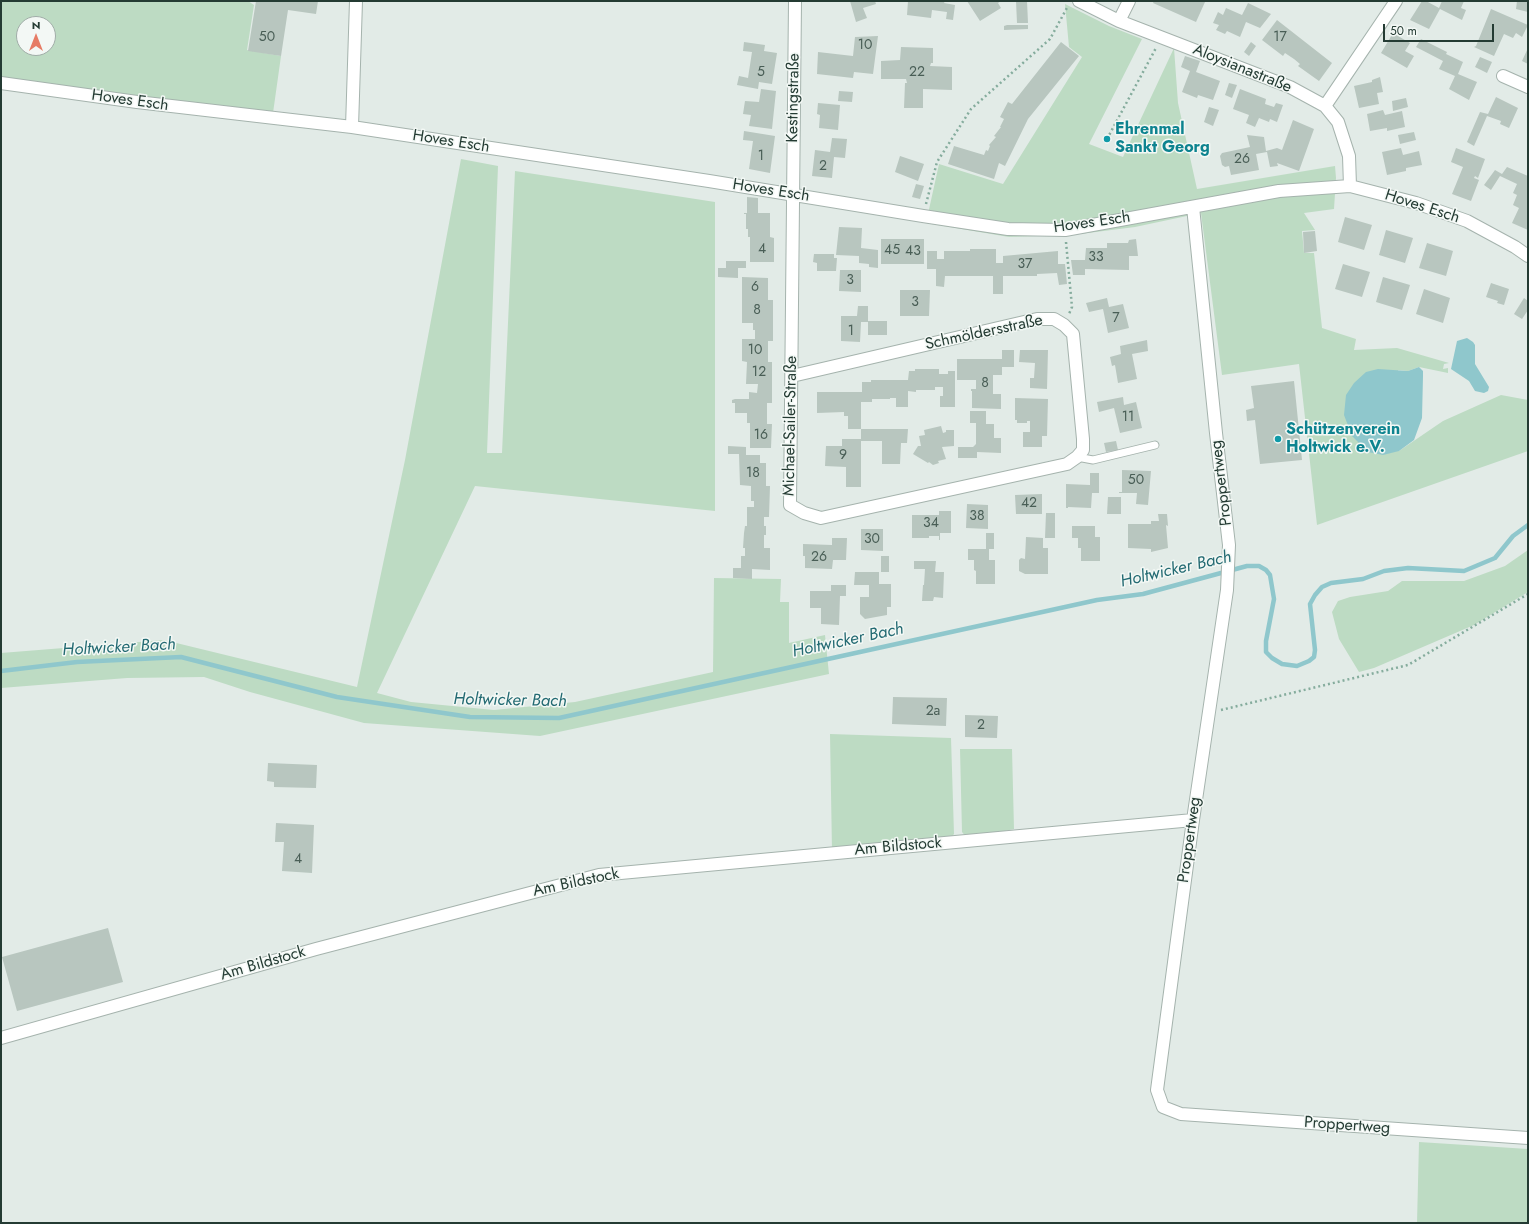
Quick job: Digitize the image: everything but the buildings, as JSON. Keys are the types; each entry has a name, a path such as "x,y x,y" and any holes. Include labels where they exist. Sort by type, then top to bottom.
{"street":[{"path":"352,127 356,1"},
{"name":"Kestingstraße","path":"793,194 795,1"},
{"name":"Aloysianastraße","path":"1079,1 1119,21 1290,87 1325,106 1338,122 1349,156 1350,186"},
{"path":"1119,21 1128,1"},
{"path":"1325,106 1396,1"},
{"path":"1503,76 1528,86"},
{"name":"Hoves Esch","path":"1,83 137,102 352,127 1008,228 1065,230 1279,191 1350,186 1416,203 1468,221 1515,247 1528,256"},
{"name":"Michael-Sailer-Straße","path":"793,194 790,505 804,514 821,518 1067,464 1077,457"},
{"name":"Proppertweg","path":"1193,207 1229,545 1227,590 1193,820 1157,1090 1163,1108 1181,1114 1528,1138"},
{"name":"Schmöldersstraße","path":"792,376 1037,319 1054,319 1064,324 1073,334 1083,432 1083,450 1077,457"},
{"name":"Am Bildstock","path":"1,1038 316,949 599,875 1193,820"}],"lane":[{"path":"1077,457 1093,460 1155,445"}],"path":[{"path":"923,216 937,162 971,109 1050,39 1071,1"},
{"path":"1106,140 1162,37"},
{"path":"1064,324 1072,308 1065,230"},
{"path":"1208,713 1408,665 1528,594"}],"green space":[{"path":"1,1 248,1 254,5 247,50 281,56 273,113 1,77"},
{"path":"1065,4 1109,26 1142,39 1089,144 1123,157 1174,48 1178,103 1197,189 1335,166 1336,178 1334,209 1304,213 1315,230 1302,231 1304,253 1314,253 1322,328 1356,339 1354,350 1397,348 1449,363 1444,364 1443,369 1448,368 1448,373 1419,367 1408,371 1398,370 1399,451 1443,421 1501,395 1528,400 1528,451 1317,525 1299,364 1222,375 1201,213 1135,227 1072,235 1009,237 926,223 939,164 1003,184 1082,57 1069,47"},
{"path":"461,159 498,166 487,453 502,453 515,171 715,202 715,511 475,486 377,693 411,702 494,710 575,702 713,672 714,578 781,579 780,602 789,602 789,643 825,635 829,674 540,736 364,723 250,692 204,677 127,678 1,688 1,653 164,640 357,687 405,460"},
{"path":"1528,550 1528,592 1474,625 1374,668 1359,672 1339,639 1332,612 1338,601 1350,597 1388,591 1402,581 1464,581 1505,566"},
{"path":"830,734 951,738 954,834 948,841 832,851"},
{"path":"960,749 1012,749 1014,829 968,839 962,832"},
{"path":"1419,1142 1528,1149 1528,1223 1417,1223"}],"water":[{"path":"1467,338 1475,345 1475,364 1489,387 1488,391 1484,393 1475,391 1469,381 1451,369 1457,341"},
{"path":"1419,367 1423,371 1422,418 1414,440 1399,451 1383,455 1368,452 1352,436 1344,415 1346,395 1354,383 1366,372 1378,369 1408,371"}],"waterway":[{"name":"Holtwicker Bach","path":"1,671 77,662 181,657 337,697 470,717 559,718 1097,600 1143,594 1247,566 1259,566 1266,570 1270,575 1274,599 1266,641 1266,652 1282,664 1297,666 1314,657 1315,650 1310,604 1322,587 1331,583 1363,579 1384,571 1408,568 1464,571 1495,558 1513,536 1528,525"}],"place":[{"name":"Ehrenmal Sankt Georg","path":"1107,139"},
{"name":"Schützenverein Holtwick e.V.","path":"1278,439"}]}
